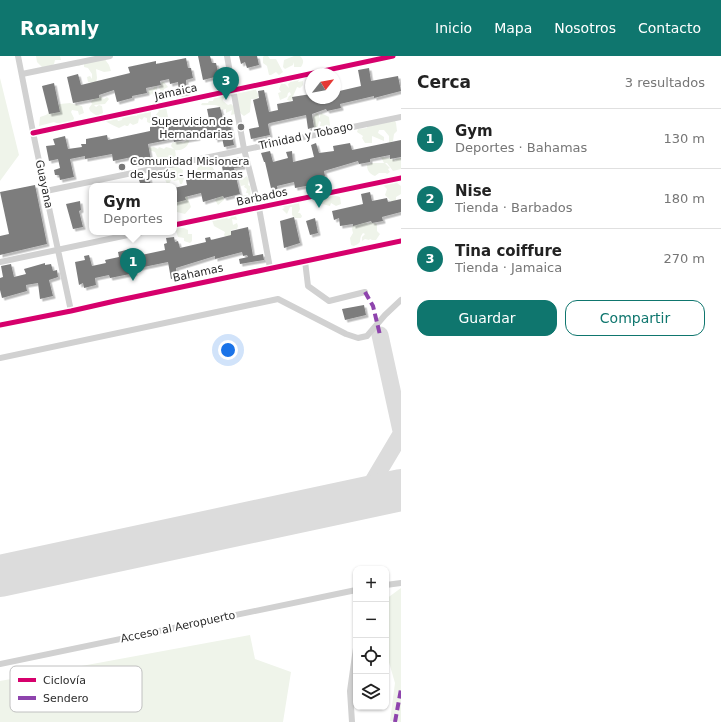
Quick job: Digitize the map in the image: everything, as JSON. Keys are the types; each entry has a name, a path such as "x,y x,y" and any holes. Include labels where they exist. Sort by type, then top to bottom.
{"street":[{"name":"Guayana","path":"18,56 71,311"},
{"path":"22,74 110,56"},
{"path":"226,56 244,149 259,208 270,268"},
{"name":"Jamaica","path":"33,133 393,56"},
{"name":"Trinidad y Tobago","path":"46,191 401,117"},
{"name":"Barbados","path":"177,225 401,178"},
{"path":"0,262 128,235"},
{"name":"Bahamas","path":"0,325 401,241"},
{"path":"305,261 308,286 329,301 365,292"},
{"path":"0,358 278,299 346,334 358,338 367,336 385,315 401,300"},
{"path":"389,585 401,583"},
{"name":"Acceso al Aeropuerto","path":"0,664 353,591"},
{"path":"352,722 350,691 353,670"}],"shaded area":[{"path":"36,56 60,56 61,60 55,60 54,64 48,67 42,67 37,62"},
{"path":"264,56 268,56 270,59 276,59 283,72 279,75 276,72 269,75 267,66 263,63"},
{"path":"294,56 300,56 302,59 303,62 301,67 294,67 294,62 293,65 285,69 283,67 284,60"},
{"path":"104,58 111,71 104,72 96,69 96,83 88,82 87,77 90,76 92,79 92,74 88,68 84,67 84,64 77,65"},
{"path":"296,77 299,80 298,82 303,81 303,85 300,88 297,87 291,101 287,100 291,95 290,92 288,93 287,97 280,100 278,93 281,92 279,89 281,84 285,84 289,88 288,84"},
{"path":"0,78 19,155 0,181"},
{"path":"162,82 164,82 168,87 164,89 164,91 171,97 163,98 163,101 160,101 161,99 156,96 154,97 152,93 151,95 148,93 149,89 153,89 155,86 157,87 157,91 161,93 159,87"},
{"path":"252,86 259,96 256,99 251,99 250,112 244,116 241,114 236,104 236,95 243,88"},
{"path":"226,91 233,94 230,96 227,95 223,101 228,105 231,104 237,109 235,114 231,115 232,110 226,113 226,109 223,110 217,105 201,105 202,103 213,101 214,98"},
{"path":"100,96 104,99 107,97 109,99 105,104 94,105 96,107 99,105 102,106 103,113 97,116 90,111 89,108 94,98 98,98"},
{"path":"70,103 82,106 84,113 79,115 78,111 72,110 71,112 74,118 72,124 64,126 54,122 39,126 40,117 46,115 60,104"},
{"path":"166,107 168,117 162,122 163,124 159,125 153,125 147,122 147,118 144,117 142,120 139,118 138,123 133,125 130,123 128,126 125,125 119,128 101,118 115,115 118,121 122,120 123,116 129,114 137,116 137,113 140,111 145,113 151,112 151,116 154,117 159,111 156,109 162,108 164,110 163,108"},
{"path":"317,113 319,115 319,119 321,113 329,117 329,127 320,126 321,122 319,121 317,130 313,130 313,117"},
{"path":"395,121 397,131 394,134 393,141 389,143 389,136 384,130 379,130 378,133 384,137 384,141 372,136 372,143 365,143 362,138 363,136 357,132 358,129 367,128 368,123"},
{"path":"188,139 189,142 187,146 182,149 175,150 176,156 172,158 169,157 165,159 158,159 155,152 145,148 154,147 158,149 159,147 164,149 166,147 174,149 171,146 172,143 179,141 183,143"},
{"path":"381,157 396,161 395,159 401,158 401,169 393,171 387,163 385,163 390,168 388,169 390,172 387,174 379,173 375,176 368,171 367,165 372,163 384,163"},
{"path":"209,162 220,185 224,200 218,205 215,200 218,197 212,174 210,177 201,177 197,169 201,163"},
{"path":"176,166 183,170 182,176 184,178 182,184 180,184 179,180 174,181 172,178 170,183 167,183 162,171 163,169 171,169 172,167"},
{"path":"242,176 244,178 247,176 249,180 248,185 250,186 252,200 246,205 241,204 239,195 249,196 248,193 246,193 247,189 244,187 245,185 241,186 239,179"},
{"path":"399,180 397,183 401,186 401,194 392,202 385,195 387,189 383,185"},
{"path":"328,195 340,197 341,204 336,206 331,203 330,206 322,204 320,199 323,196"},
{"path":"187,196 191,207 185,214 177,212 177,200"},
{"path":"295,200 299,203 300,209 298,213 302,216 301,218 295,218 292,215 292,207 290,207 287,214 282,209 285,208 280,205"},
{"path":"233,215 236,216 237,220 232,219 233,225 237,223 238,226 237,229 231,230 231,235 226,237 224,235 225,232 214,226 212,220 221,216 229,219"},
{"path":"365,221 368,224 371,222 377,224 377,231 380,234 376,240 365,239 362,241 362,237 365,234 363,233 359,243 354,246 351,245 350,238 353,233 353,224 360,222 362,224"},
{"path":"177,225 180,228 188,230 188,234 192,234 192,241 190,243 184,241 184,238 178,237"},
{"path":"401,588 401,722 390,721 395,683 389,662 389,597"},
{"path":"250,635 255,659 291,672 283,722 0,722 0,681 10,679 10,712 142,712 142,666 82,666"}],"building":[{"path":"198,56 210,56 212,63 216,63 219,76 203,80"},
{"path":"239,56 257,56 259,65 247,68 245,62 241,64"},
{"path":"186,58 188,68 191,68 193,78 186,80 187,93 179,94 178,82 170,84 169,79 160,81 161,85 146,88 147,93 132,96 132,98 117,102 114,90 99,95 99,98 73,103 67,77 78,74 81,85 130,73 128,67 156,61 156,64"},
{"path":"369,68 371,81 398,76 401,91 374,98 374,96 341,104 341,91 361,86 358,70"},
{"path":"54,83 60,112 49,114 42,86"},
{"path":"264,90 269,112 278,110 277,104 293,101 292,97 305,95 305,104 340,104 341,108 327,111 326,109 312,114 314,127 308,129 306,115 270,123 268,124 270,135 251,139 249,129 259,127 253,100 259,98 258,91"},
{"path":"220,107 225,125 230,124 234,145 224,147 222,138 215,140 214,130 197,134 198,138 174,142 173,139 148,144 151,160 140,163 133,164 132,157 113,161 112,154 85,159 85,156 70,159 74,177 60,180 59,175 55,175 54,170 60,168 58,159 49,161 46,146 55,145 53,139 65,136 68,149 82,147 81,144 86,144 86,139 107,135 108,140 150,131 150,127 194,117 195,122 209,119 207,109"},
{"path":"401,140 401,157 390,159 390,155 370,159 370,162 359,164 358,161 324,171 325,176 316,178 317,184 295,188 294,182 277,186 279,195 273,197 265,162 261,153 270,151 273,162 288,158 286,152 292,151 293,162 314,157 311,145 316,143 319,153 334,151 333,146 350,143 352,150"},
{"path":"241,157 243,167 234,168 240,194 224,198 223,196 203,202 201,193 185,197 186,200 177,202 177,187 187,185 186,180 205,176 206,180 219,177 218,173 223,172 221,161"},
{"path":"149,177 150,183 140,183 139,180"},
{"path":"35,185 47,244 0,255 0,236 9,234 0,192"},
{"path":"370,192 372,201 387,198 388,202 401,199 401,212 382,217 383,221 372,223 371,221 353,226 353,224 340,226 339,218 334,220 332,211 363,204 361,194"},
{"path":"80,201 81,210 79,211 83,227 73,229 66,204"},
{"path":"294,217 300,243 284,248 280,221"},
{"path":"315,218 318,233 310,235 306,221"},
{"path":"248,227 253,256 263,254 264,260 240,264 239,259 248,257 247,255 243,256 242,252 215,259 215,256 176,268 177,278 171,279 168,262 134,269 135,273 110,278 109,275 95,278 96,285 84,288 83,283 79,285 75,262 85,260 84,256 89,255 92,266 106,263 105,260 119,257 118,252 130,249 132,257 165,250 164,244 167,243 166,238 174,237 175,242 178,241 180,248 206,242 205,238 210,237 211,240 231,235 231,231"},
{"path":"45,263 45,265 51,264 53,271 57,270 58,277 49,280 53,296 40,299 38,283 26,285 27,291 2,298 0,290 0,278 3,277 1,266 11,264 14,277 26,274 24,269"},
{"path":"364,305 366,315 345,320 342,309"}],"taxiway":[{"path":"380,335 401,431"},
{"path":"363,498 401,434"}],"runway":[{"path":"0,576 401,490"}],"marked path":[{"path":"365,292 373,306 380,335"},
{"path":"395,722 401,689"}],"cycle path":[{"path":"33,133 393,56"},
{"path":"177,224 401,178"},
{"path":"0,325 401,241"}],"place":[{"name":"Tina coiffure","path":"226,100"},
{"name":"Supervicion de Hernandarias","path":"241,127"},
{"name":"Comunidad Misionera de Jesús - Hermanas","path":"122,167"},
{"name":"Nise","path":"319,208"},
{"name":"Gym","path":"133,281"}]}
